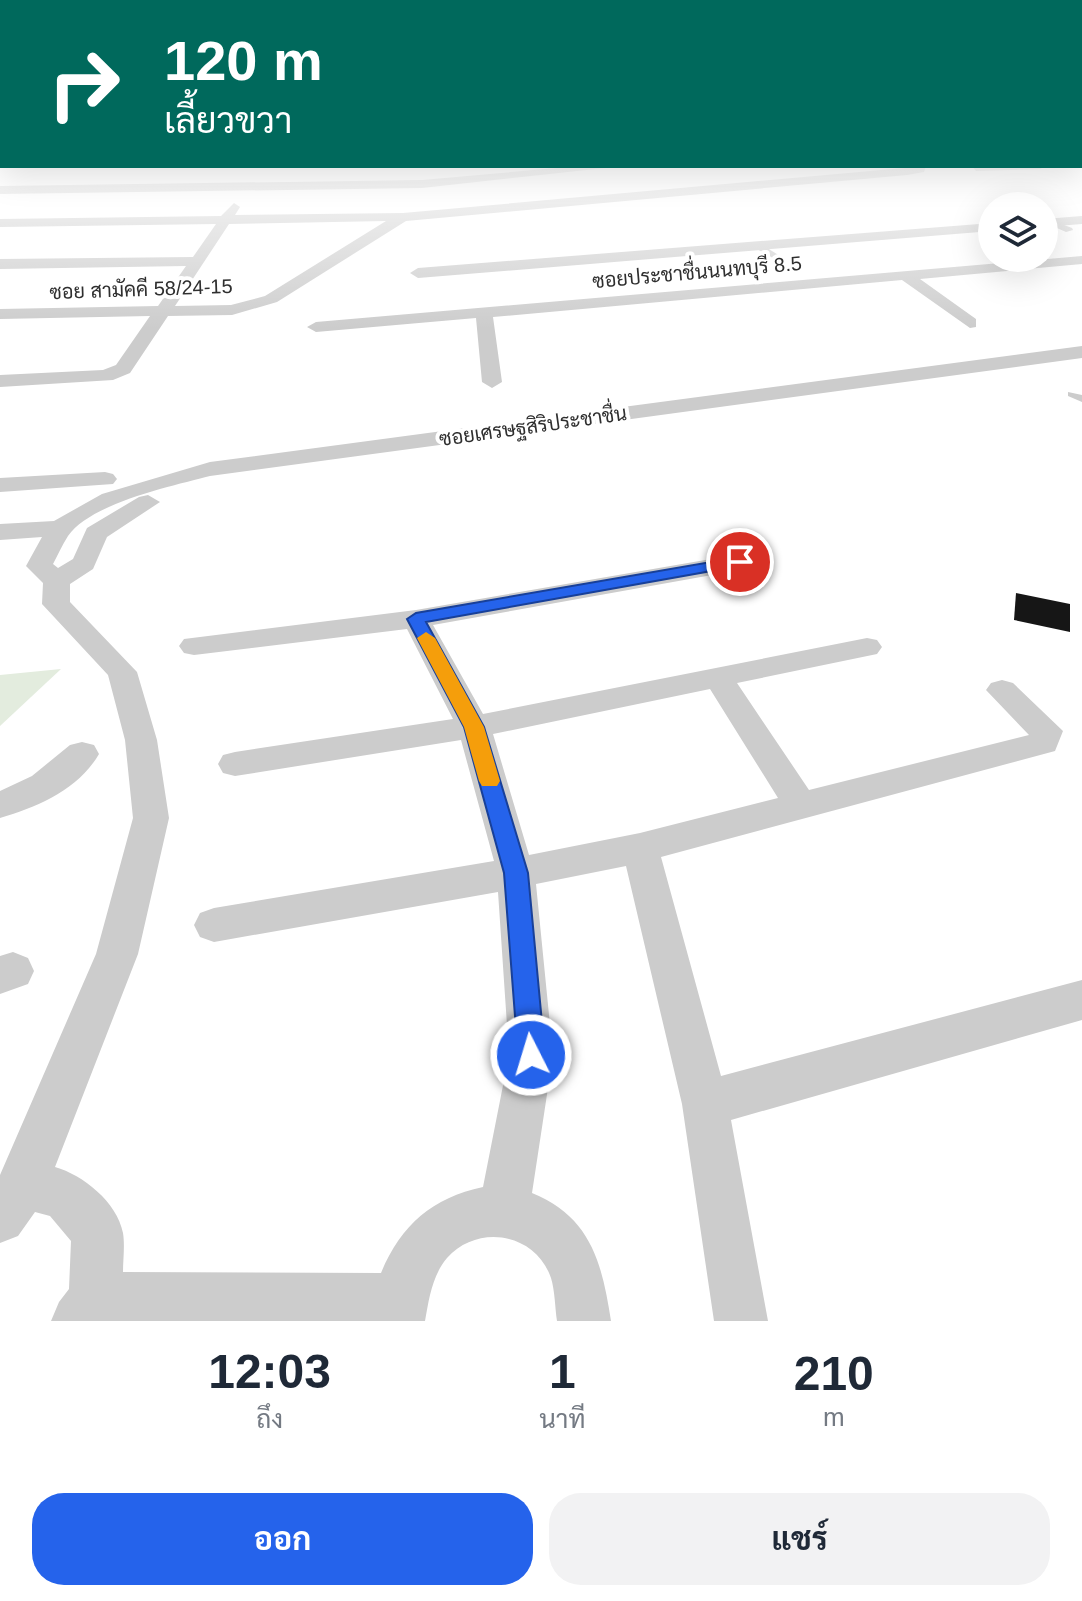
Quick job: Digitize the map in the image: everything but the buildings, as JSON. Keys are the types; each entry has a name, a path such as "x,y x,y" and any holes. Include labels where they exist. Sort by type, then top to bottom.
{"street":[{"path":"0,381 106,376 123,369 236,206"},
{"path":"0,223 403,217 530,206"},
{"name":"ซอย สามัคคี 58/24-15","path":"0,314 232,310 259,304 403,217"},
{"path":"1058,221 1082,220"},
{"path":"418,273 574,264 978,228"},
{"name":"ซอยประชาชื่นนนทบุรี 8.5","path":"316,327 1082,260"},
{"path":"0,264 197,261"},
{"path":"906,276 970,323"},
{"path":"484,312 492,382"},
{"name":"ซอยเศรษฐสิริประชาชื่น","path":"57,581 39,566 61,528 105,502 153,483 210,469 1082,352"},
{"name":"ซอยเศรษฐสิริประชาชื่น","path":"57,581 84,563 96,533 137,506 204,484 1082,363"},
{"path":"0,485 105,479"},
{"path":"0,532 61,528"},
{"path":"194,646 416,619 740,562"},
{"name":"ซอยเศรษฐสิริประชาชื่น","path":"12,1201 117,954 151,818 141,740 122,672 56,604 57,581"},
{"path":"416,619 474,727 516,873 531,1055 504,1208"},
{"path":"235,764 474,727 867,647"},
{"path":"717,676 800,805"},
{"path":"214,925 516,873 640,848 1043,743 1047,731 1002,690"},
{"path":"0,805 37,793 57,779 82,754"},
{"path":"640,848 705,1104 741,1321"},
{"path":"705,1104 1082,1000"},
{"path":"12,1201 65,1195 97,1232 87,1310 398,1311 408,1268 427,1241 449,1220 476,1209 504,1208 532,1216 557,1235 575,1262 584,1296 584,1321"}],"lane":[{"path":"1058,226 1069,230"},
{"path":"758,246 776,256"}],"shaded area":[{"path":"61,669 0,726 0,675"}],"slow traffic":[{"path":"426,638 474,727 490,781"}],"route":[{"path":"531,1055 516,873 474,727 416,619 740,562"}]}
